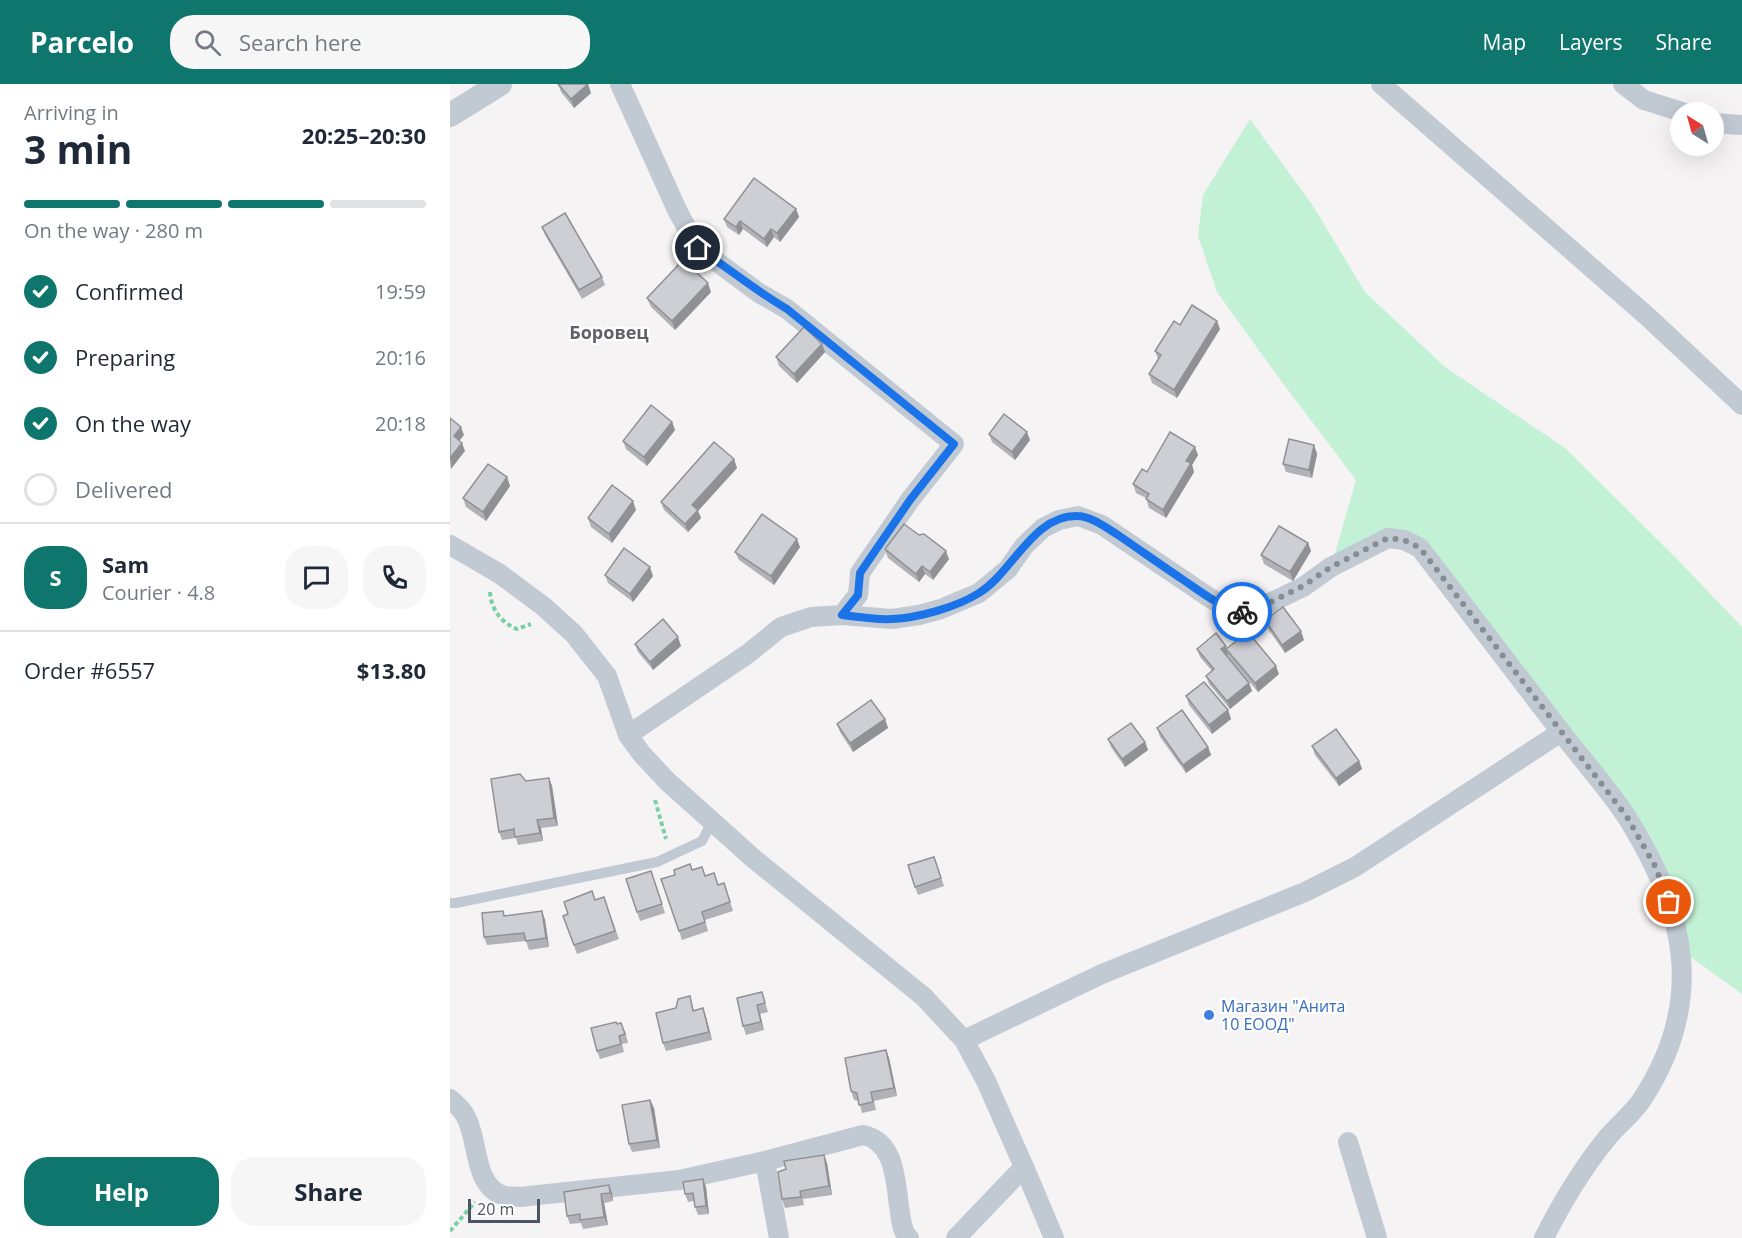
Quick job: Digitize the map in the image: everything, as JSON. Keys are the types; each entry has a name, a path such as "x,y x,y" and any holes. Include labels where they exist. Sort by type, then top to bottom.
{"street":[{"path":"450,115 500,84"},
{"path":"620,84 678,212 698,248 759,293 787,309 954,444 910,500 860,573 858,595 842,615"},
{"path":"1381,84 1648,317 1742,405"},
{"path":"1623,84 1644,100 1670,108"},
{"path":"1724,124 1742,125"},
{"path":"628,735 748,654 781,627 811,617 842,615 892,619 919,615 960,602 979,593 1008,568 1024,546 1042,528 1059,520 1078,516 1102,525 1210,598 1230,609 1249,613 1303,586 1331,567 1388,538 1404,540 1420,548 1627,817 1655,866 1675,920 1683,978 1670,1046 1657,1075 1640,1103 1608,1136 1578,1177 1544,1238"},
{"path":"450,545 500,574 543,606 574,634 607,676 628,735 667,781 712,822 924,997 964,1040 1000,1110 1054,1238"},
{"path":"964,1040 1102,974 1305,892 1354,867 1561,732"},
{"path":"450,1100 465,1114 472,1132 482,1177 488,1186 502,1196 520,1197 679,1180 765,1161 863,1134 873,1137 884,1146 891,1158 901,1220 905,1234 909,1238"},
{"path":"1348,1142 1377,1238"},
{"path":"765,1161 778,1238"},
{"path":"956,1238 1024,1167"}],"lane":[{"path":"450,903 657,862 702,841 712,822"}],"path":[{"path":"654,798 667,843 676,855"},
{"path":"450,1231 488,1186"}],"green space":[{"path":"1250,119 1313,206 1365,292 1445,367 1565,448 1742,627 1742,994 1681,950 1655,866 1404,540 1331,567 1356,480 1217,292 1198,236 1203,195"}],"building":[{"path":"558,84 588,84 571,99"},
{"path":"754,178 796,209 777,233 771,229 764,239 740,221 736,227 724,219"},
{"path":"565,213 602,277 579,290 542,227"},
{"path":"683,260 708,283 672,321 647,298"},
{"path":"1192,305 1217,321 1174,390 1149,374 1161,355 1155,351 1174,321 1180,325"},
{"path":"804,327 822,344 794,374 776,357"},
{"path":"651,405 672,422 644,457 623,441"},
{"path":"1004,414 1027,432 1012,452 989,434"},
{"path":"450,418 461,427 454,436 462,443 450,458"},
{"path":"1170,432 1195,447 1186,461 1191,463 1163,510 1146,499 1149,494 1133,484 1142,469 1147,472"},
{"path":"1289,439 1314,445 1309,470 1283,464"},
{"path":"714,442 734,459 692,505 698,510 685,524 661,502"},
{"path":"488,464 507,477 483,512 463,498"},
{"path":"612,485 633,501 609,534 588,518"},
{"path":"762,514 797,539 771,576 735,552"},
{"path":"904,524 919,535 924,534 946,551 930,572 922,566 916,574 885,549"},
{"path":"1279,526 1308,543 1290,572 1261,555"},
{"path":"624,548 650,567 630,594 605,575"},
{"path":"1283,607 1301,631 1282,645 1265,620"},
{"path":"663,619 678,637 650,662 635,644"},
{"path":"1248,632 1276,666 1255,683 1226,649"},
{"path":"1216,633 1226,646 1221,649 1249,683 1227,701 1206,676 1214,669 1197,649"},
{"path":"1204,682 1228,710 1209,725 1186,696"},
{"path":"871,700 885,719 850,743 837,724"},
{"path":"1182,710 1208,747 1183,765 1157,728"},
{"path":"1131,723 1145,742 1122,759 1108,739"},
{"path":"1336,729 1359,761 1336,778 1312,746"},
{"path":"520,774 526,781 549,778 554,818 537,820 540,833 515,837 514,829 499,832 491,779"},
{"path":"934,857 941,878 915,887 908,865"},
{"path":"690,864 692,870 702,867 705,876 714,873 718,885 724,883 730,902 702,912 705,922 679,931 661,879 675,875 674,870"},
{"path":"651,871 662,904 637,912 626,879"},
{"path":"592,891 595,900 604,897 615,931 574,945 563,916 568,914 564,902"},
{"path":"503,911 504,916 542,911 546,938 526,941 524,933 484,937 482,913"},
{"path":"762,992 765,1003 757,1005 761,1022 743,1026 737,998"},
{"path":"690,996 693,1011 703,1008 709,1032 663,1043 656,1013 676,1008 678,999"},
{"path":"616,1022 621,1023 625,1034 619,1036 621,1044 597,1051 591,1028"},
{"path":"886,1050 894,1088 871,1092 873,1102 859,1105 857,1093 851,1091 845,1058"},
{"path":"650,1100 657,1140 629,1144 622,1105"},
{"path":"824,1155 829,1186 800,1191 801,1197 782,1199 778,1172 786,1169 784,1161"},
{"path":"703,1179 706,1206 695,1207 693,1193 685,1194 683,1182"},
{"path":"609,1185 610,1193 601,1194 604,1217 580,1220 580,1214 567,1216 564,1192"}],"way so far":[{"path":"1242,612 1249,613 1303,586 1331,567 1388,538 1404,540 1420,548 1627,817 1655,866 1669,902"}],"place":[{"name":"Магазин \"Анита 10 ЕООД\"","path":"1209,1015"}],"district":[{"name":"Боровец","path":"609,332"}],"route":[{"path":"698,248 759,293 787,309 954,444 910,500 860,573 858,595 842,615 892,619 919,615 960,602 979,593 994,581 1042,528 1059,520 1078,516 1102,525 1210,598 1230,609 1242,612"}]}
